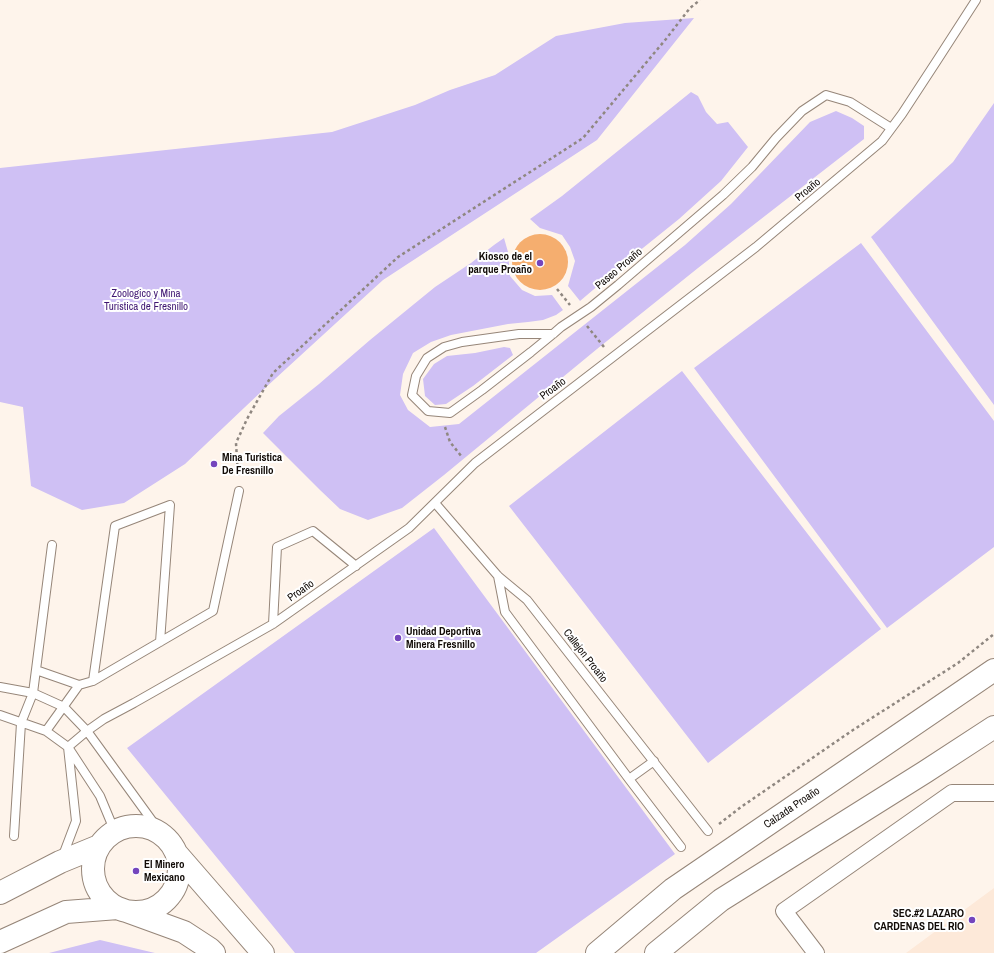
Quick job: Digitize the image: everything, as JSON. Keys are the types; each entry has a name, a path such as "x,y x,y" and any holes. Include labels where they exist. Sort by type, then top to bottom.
{"main road":[{"name":"Calzada Proaño","path":"597,953 672,889 994,670"},
{"path":"656,953 721,900 994,727"},
{"path":"214,953 184,932 118,908 106,900 97,888 93,874 93,860 99,846 108,835 121,828 135,825 149,827 161,833 171,842 177,854 263,953"},
{"path":"0,893 60,862 99,846"},
{"path":"0,942 66,912 118,908 132,912 147,911 160,905 171,895 177,882 179,868 177,854"}],"street":[{"path":"816,953 784,911 952,793 994,793"}],"lane":[{"name":"Proaño","path":"68,747 104,719 272,624 410,528 488,453 756,247 882,141 932,69 976,0"},
{"name":"Paseo Proaño","path":"440,412 450,413 525,357 561,326 579,315 618,285 723,195 752,167 776,138 802,111 826,95 850,102 891,128"},
{"path":"440,412 428,411 412,395 416,376 427,358 444,348 462,342 519,334 553,334"},
{"path":"46,731 79,686 94,681 213,611 239,491"},
{"name":"Callejon Proaño","path":"435,503 498,576 526,600 708,831"},
{"path":"94,681 115,526 170,505 160,642"},
{"path":"272,624 277,547 313,531 356,566"},
{"path":"14,836 21,723 33,692 52,545"},
{"path":"498,576 505,612 628,779 681,847"},
{"path":"36,670 79,686"},
{"path":"0,687 33,692 64,707 87,732 161,833"},
{"path":"0,715 46,731 68,747 100,796 115,832"},
{"path":"60,862 76,821 68,747"},
{"path":"628,779 654,761"}],"path":[{"path":"239,491 236,443 247,419 273,373 398,257 583,138 666,40 690,8 700,0"},
{"path":"557,289 613,358"},
{"path":"440,412 450,442 471,468"},
{"path":"708,831 853,730 958,663 994,634"}],"shaded area":[{"name":"SEC.#2 LAZARO CARDENAS DEL RIO","path":"994,888 994,953 906,953"}],"green space":[{"name":"Zoologico y Mina Turistica de Fresnillo","path":"694,18 597,140 383,280 185,464 124,503 82,510 31,486 23,407 0,402 0,168 332,132 415,105 450,90 495,75 556,36 625,23"},
{"path":"691,92 698,96 706,112 717,124 728,122 748,147 721,181 679,219 580,301 568,286 575,261 570,247 562,235 540,228 530,219 562,196"},
{"path":"994,103 994,405 871,237 953,162"},
{"path":"836,111 852,118 864,126 864,139 698,268 402,508 368,520 340,509 263,433 279,416 435,287 471,263 504,238 508,252 510,276 522,290 535,296 552,295 563,310 556,315 543,320 508,324 451,335 431,342 413,353 403,374 400,395 408,410 430,427 459,424 685,245 731,204 810,122"},
{"path":"861,243 994,421 994,547 887,628 694,368"},
{"path":"504,347 510,348 513,355 473,386 446,404 435,405 425,396 423,379 434,364 447,356 475,353"},
{"path":"682,371 881,629 708,763 509,506"},
{"name":"Unidad Deportiva Minera Fresnillo","path":"434,528 675,854 536,953 295,953 127,748"},
{"path":"100,940 155,953 49,953"}],"building":[{"name":"Kiosco de el parque Proaño","path":"535,234 545,234 560,242 566,251 568,262 566,273 560,282 545,290 535,290 524,285 517,278 512,267 512,257 517,246 524,239"}],"place":[{"name":"Kiosco de el parque Proaño","path":"540,263"},
{"name":"Mina Turistica De Fresnillo","path":"214,464"},
{"name":"Unidad Deportiva Minera Fresnillo","path":"398,638"},
{"name":"El Minero Mexicano","path":"136,871"},
{"name":"SEC.#2 LAZARO CARDENAS DEL RIO","path":"972,920"}]}
